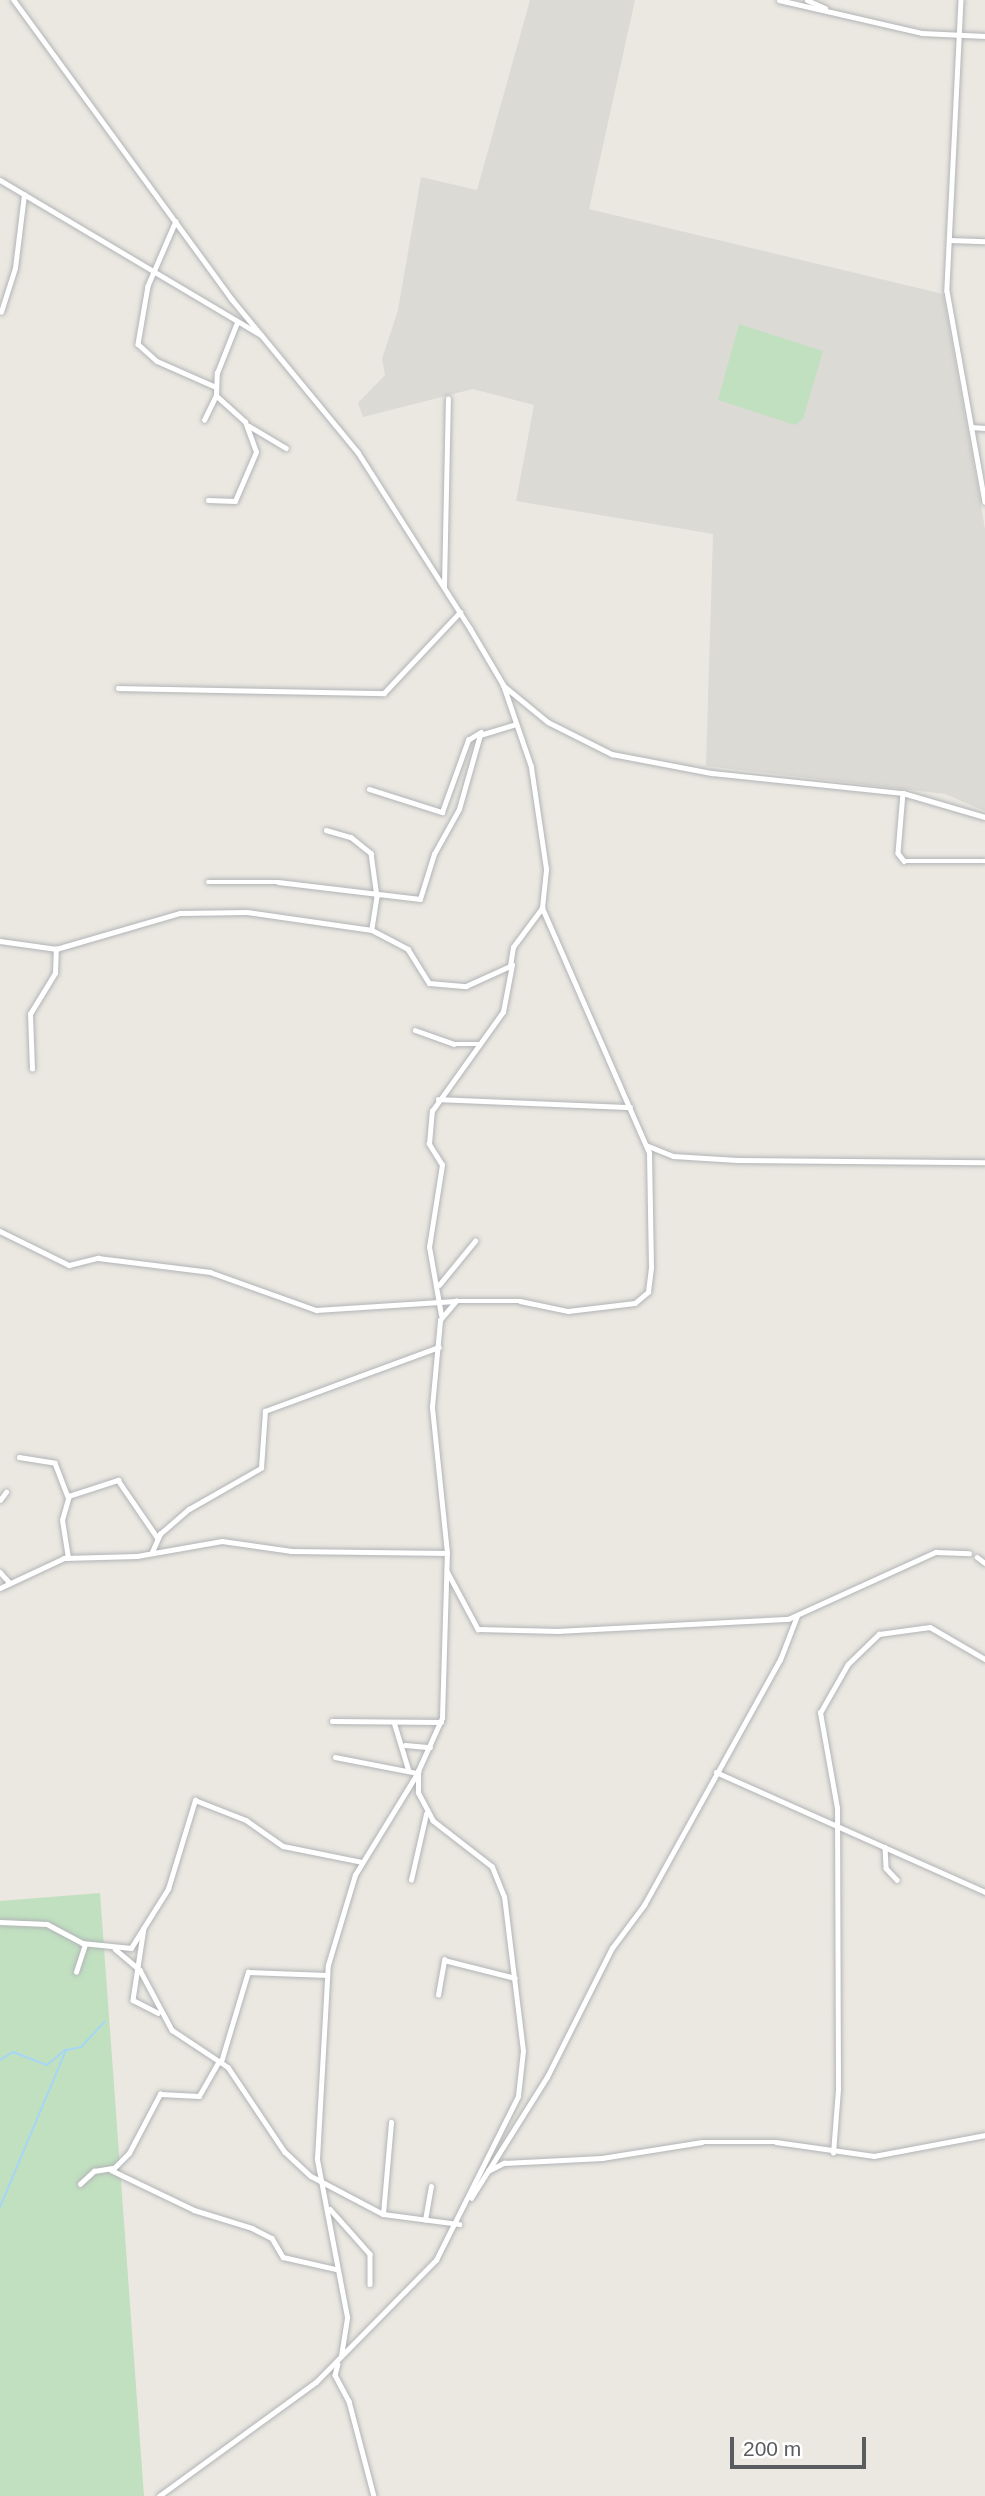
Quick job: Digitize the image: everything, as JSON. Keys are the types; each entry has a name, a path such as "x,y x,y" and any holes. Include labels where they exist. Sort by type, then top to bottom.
{"street":[{"path":"0,1231 69,1265 98,1258 210,1272 322,1311 442,1298 456,1301 520,1301 568,1311 642,1300 650,1277 652,1200 645,1145 542,908 545,827 503,685 460,612 358,453 262,336 13,0"},
{"path":"779,0 960,36 985,36"},
{"path":"807,0 828,9"},
{"path":"961,0 947,299 985,502"},
{"path":"0,180 154,268 236,325 262,336"},
{"path":"1,312 24,195"},
{"path":"176,220 154,268 138,344 157,360 216,387"},
{"path":"949,240 985,241"},
{"path":"204,421 216,396 216,387 236,325"},
{"path":"216,396 248,426 286,448"},
{"path":"444,587 448,399"},
{"path":"208,500 230,505 240,496 256,452 248,426"},
{"path":"971,427 985,428"},
{"path":"118,688 384,694 460,612"},
{"path":"503,685 548,722 612,754 712,773 903,793 985,817"},
{"path":"369,789 442,812 468,740 482,732 515,724"},
{"path":"208,882 278,882 377,897 422,898 482,732"},
{"path":"903,793 898,853 904,861 985,861"},
{"path":"326,830 368,848 377,897 372,930"},
{"path":"374,2496 349,2401 335,2375 347,2317 336,2269 325,2188 317,2159 327,1975 362,1862 418,1772 441,1722 447,1553 432,1410 442,1298 429,1245 442,1163 429,1144 438,1099 482,1044 509,999 513,947 542,908"},
{"path":"0,941 56,949 197,910 372,930 406,947 427,981 440,988 470,985 512,962"},
{"path":"32,1069 30,1014 55,972 56,949"},
{"path":"415,1030 454,1044 482,1044"},
{"path":"438,1099 630,1107"},
{"path":"645,1145 673,1156 737,1160 985,1163"},
{"path":"439,1285 475,1241"},
{"path":"441,1316 456,1301"},
{"path":"152,1553 157,1537 196,1504 261,1469 265,1411 439,1347"},
{"path":"19,1457 55,1463 69,1497 62,1520 68,1558"},
{"path":"69,1497 121,1480 157,1537"},
{"path":"0,1500 6,1492"},
{"path":"0,1588 68,1558 152,1553 228,1541 291,1551 447,1553"},
{"path":"447,1570 473,1623 497,1633 797,1616 936,1552 969,1553"},
{"path":"977,1557 985,1563"},
{"path":"0,1573 10,1583"},
{"path":"468,2202 784,1652 797,1616"},
{"path":"832,2153 838,2089 834,1824 836,1803 820,1716 867,1642 920,1626 950,1634 985,1659"},
{"path":"332,1721 441,1722"},
{"path":"394,1721 405,1745 409,1771"},
{"path":"405,1745 430,1747"},
{"path":"335,1757 418,1772"},
{"path":"411,1880 426,1813 418,1772"},
{"path":"716,1772 985,1892"},
{"path":"0,1922 50,1924 85,1944 114,1948 134,1946 169,1886 195,1800 246,1820 284,1846 362,1862"},
{"path":"159,2496 340,2359 436,2260 459,2224 520,2086 523,2051 512,1924 496,1874 426,1813"},
{"path":"885,1847 886,1868 897,1880"},
{"path":"144,1927 140,1970 133,2000 158,2014 220,2062 251,2095 285,2152 325,2188 383,2214 459,2224"},
{"path":"76,1972 85,1944"},
{"path":"114,1948 140,1970 158,2014"},
{"path":"438,1996 444,1960 515,1978"},
{"path":"111,2170 143,2135 157,2096 199,2096 220,2062 248,1972 327,1975"},
{"path":"383,2214 391,2122"},
{"path":"488,2171 504,2162 610,2157 677,2143 776,2142 832,2153 899,2154 985,2135"},
{"path":"80,2184 94,2171 111,2170 194,2210 252,2228 272,2238 283,2257 336,2269"},
{"path":"425,2220 431,2187"},
{"path":"328,2206 370,2254 370,2284"}],"shaded area":[{"path":"530,0 635,0 589,209 943,294 985,529 985,811 945,794 706,766 713,534 516,501 534,405 473,389 363,417 358,403 385,375 382,359 398,310 421,177 477,190"}],"green space":[{"path":"739,324 823,351 803,419 795,425 718,400"},
{"path":"100,1893 144,2496 0,2496 0,1901"}],"waterway":[{"path":"0,2207 66,2050 81,2047 105,2021"},
{"path":"0,2060 13,2052 47,2065 65,2050"}]}
